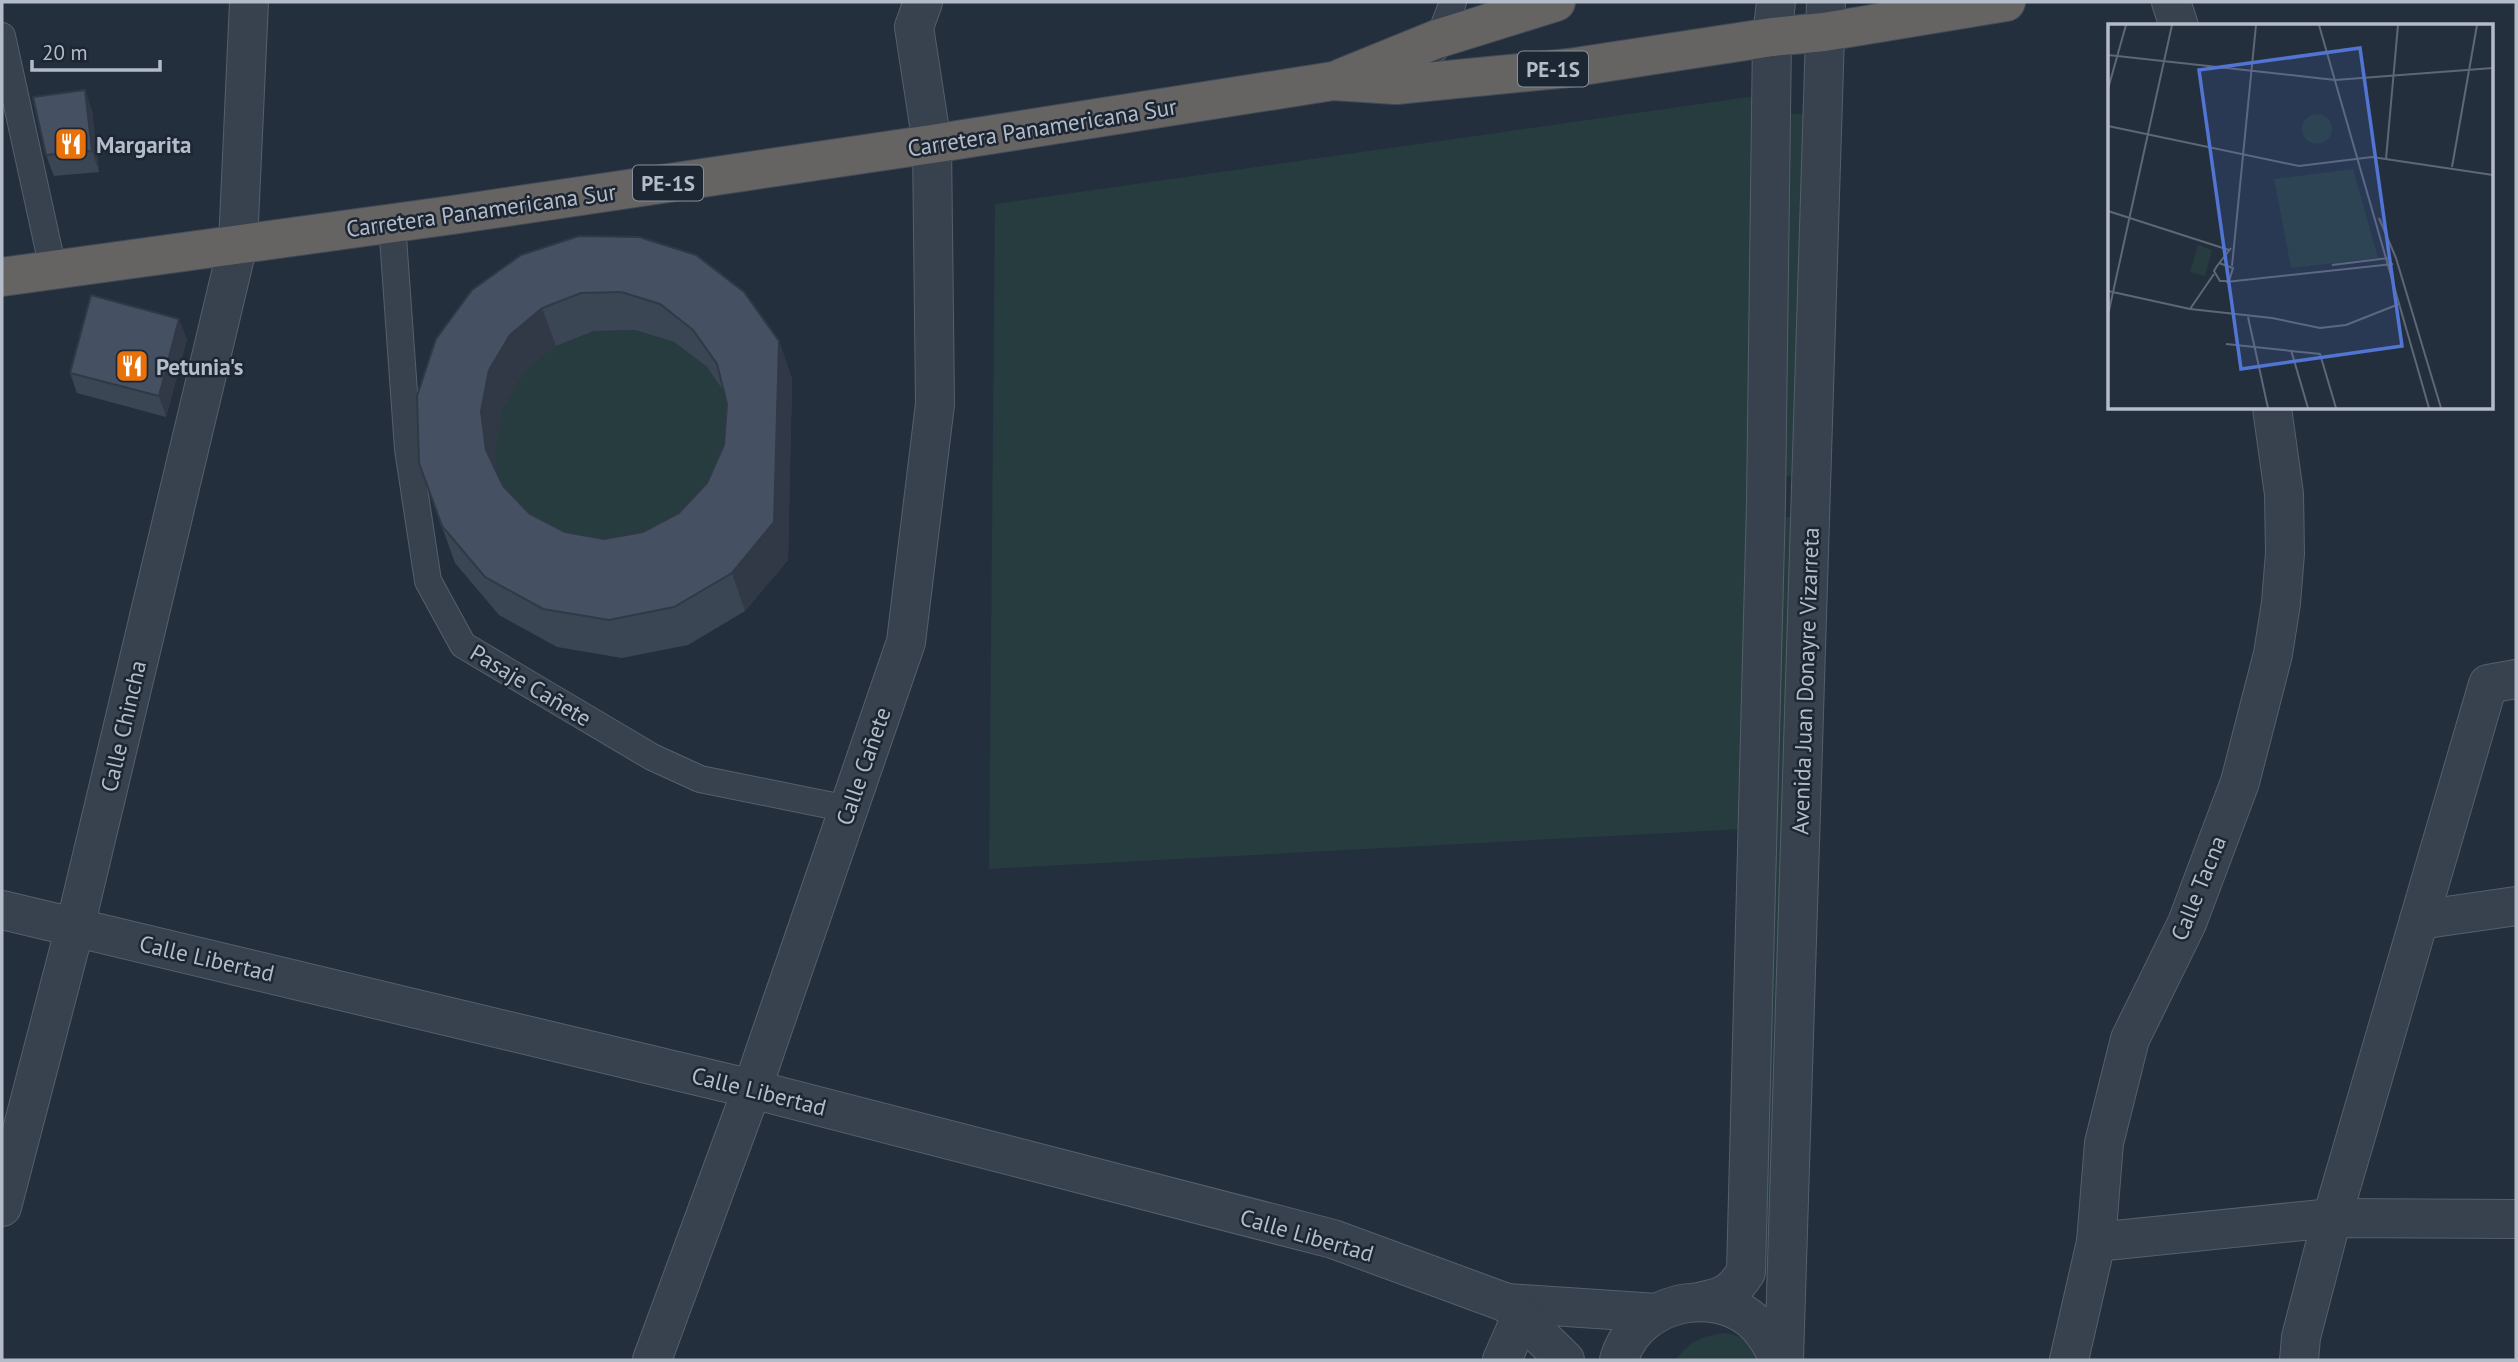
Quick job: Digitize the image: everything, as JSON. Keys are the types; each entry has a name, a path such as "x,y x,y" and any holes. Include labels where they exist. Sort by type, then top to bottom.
{"highway":[{"name":"Carretera Panamericana Sur","path":"1333,81 1437,39 1556,2"},
{"name":"Carretera Panamericana Sur","path":"2,276 392,223 932,144 1333,81 1396,85 1569,68 1774,19 2006,2"}],"street":[{"name":"Calle Chincha","path":"2,1207 75,927 238,244 249,2"},
{"name":"Calle Cañete","path":"652,1360 752,1088 906,642 935,404 932,144 915,27 923,2"},
{"path":"2171,2 2178,24"},
{"name":"Avenida Juan Donayre Vizarreta","path":"1784,1360 1825,17"},
{"name":"Avenida Juan Donayre Vizarreta","path":"1703,1301 1721,1298 1738,1285 1746,1272 1766,503 1774,19"},
{"name":"Calle Tacna","path":"2069,1360 2096,1242 2104,1143 2130,1040 2187,923 2235,795 2273,654 2285,553 2284,494 2272,410"},
{"path":"1766,503 1811,508"},
{"path":"2299,1360 2301,1337 2332,1218 2488,684 2516,679"},
{"path":"2419,920 2516,906"},
{"name":"Calle Libertad","path":"2,910 752,1088 1333,1239 1514,1310"},
{"path":"2096,1242 2332,1218 2516,1219"},
{"path":"1619,1360 1635,1331 1657,1312 1672,1306 1703,1301 1733,1308 1759,1326 1776,1352 1778,1360"},
{"path":"1514,1310 1657,1312"},
{"path":"1502,1360 1514,1310"},
{"path":"1514,1310 1565,1360"}],"lane":[{"path":"1427,83 1437,39 1453,2"},
{"path":"2,36 54,269"},
{"name":"Pasaje Cañete","path":"392,223 408,450 428,581 463,645 652,757 700,779 848,809"}],"green space":[{"path":"1763,95 1743,829 989,869 995,204"},
{"path":"1791,114 1813,114 1803,476 1778,476"},
{"path":"635,330 674,342 707,367 730,401 738,483 579,570 500,488 495,449 503,408 524,372 556,346 594,331"},
{"path":"1778,517 1800,517 1781,1243 1758,1241"},
{"path":"1725,1333 1743,1337 1772,1360 1676,1360 1697,1340"}],"building":[{"name":"Margarita","path":"85,90 92,151 46,155 33,97"},
{"path":"579,236 639,237 696,255 744,292 779,341 774,522 732,573 674,607 609,620 543,609 485,577 442,526 419,463 417,396 436,339 472,290 521,255","holes":["621,292 660,304 693,330 717,364 727,404 724,445 707,483 679,513 643,532 604,539 565,532 530,514 503,486 486,450 481,411 489,370 510,335 542,308 581,293"]},
{"name":"Petunia's","path":"91,295 179,319 159,396 70,373"}],"place":[{"name":"Margarita","path":"71,144"},
{"name":"Petunia's","path":"132,366"}]}
